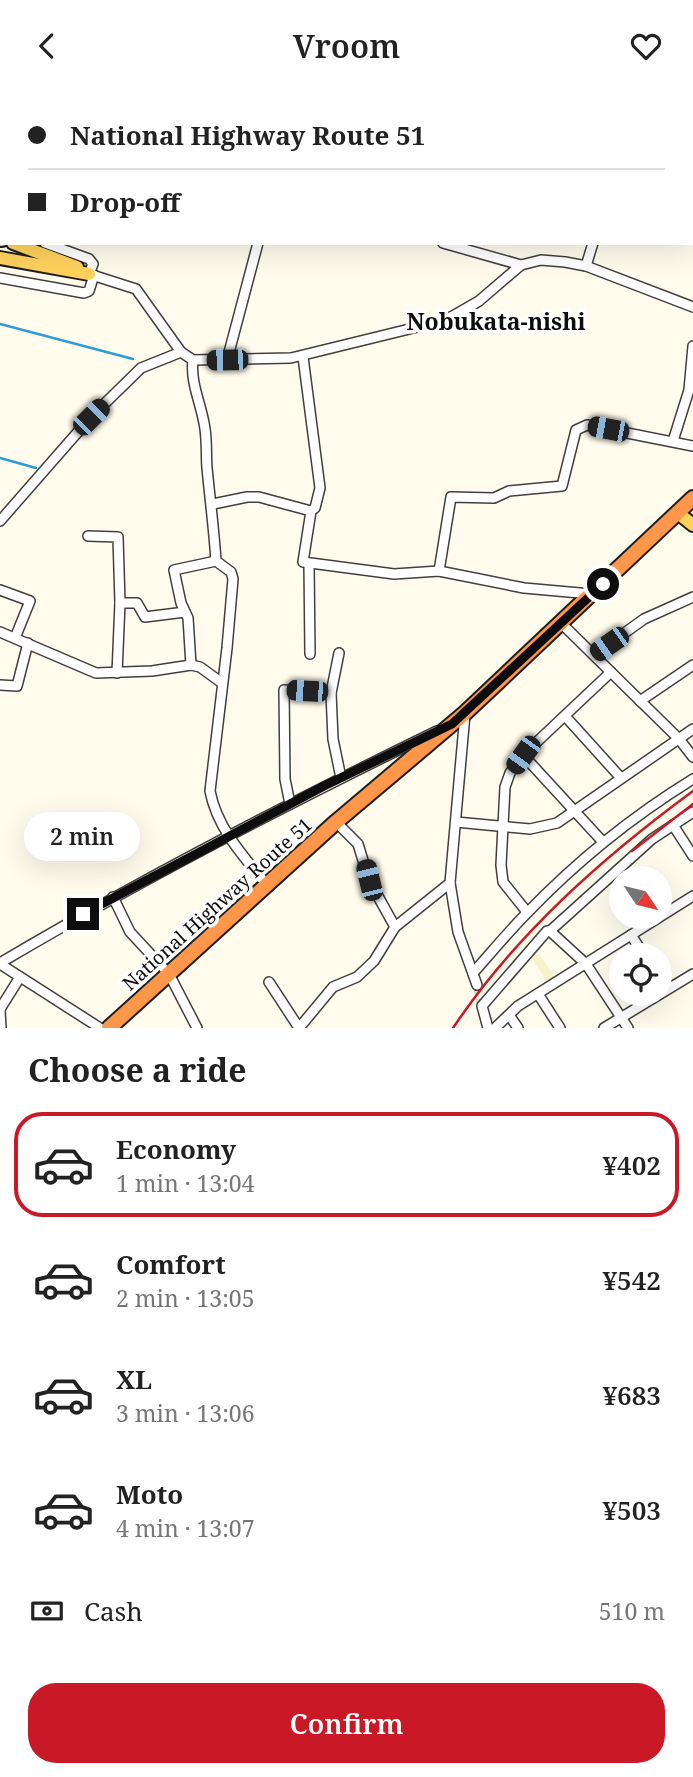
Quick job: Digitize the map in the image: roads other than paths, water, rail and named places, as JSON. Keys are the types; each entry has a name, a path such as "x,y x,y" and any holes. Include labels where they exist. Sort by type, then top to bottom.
{"highway":[{"name":"National Highway Route 51","path":"109,1028 336,822 465,713 693,498"}],"main road":[{"path":"18,245 83,269 92,275"},
{"path":"0,258 92,275"},
{"path":"678,513 693,525"}],"street":[{"path":"0,278 85,293 89,291 93,264 89,259 50,245"},
{"path":"227,360 257,245"},
{"path":"450,245 521,265 553,260 586,266 693,307"},
{"path":"586,266 592,245"},
{"path":"92,275 136,289 181,352 193,360 227,360 303,357 453,316 479,301 521,265"},
{"path":"673,441 689,390 693,346"},
{"path":"0,521 91,417 141,368 181,352"},
{"path":"303,357 320,488 315,508 311,511 303,562 394,574 439,571 524,588 592,594"},
{"path":"193,360 191,374 204,416 216,561"},
{"path":"439,571 451,496 494,498 509,491 562,486 576,430 587,425 693,446"},
{"path":"213,504 259,497 311,511"},
{"path":"88,536 118,537 120,603 117,673"},
{"path":"191,665 188,618 181,603 174,570 216,561 231,572 233,579 210,791 214,811 228,836 267,885"},
{"path":"309,564 310,654"},
{"path":"0,590 30,601 15,638"},
{"path":"594,655 644,619 693,597"},
{"path":"120,603 137,603 145,617 186,612"},
{"path":"561,623 679,739 693,757"},
{"path":"0,632 96,673 191,665 200,667 222,683"},
{"path":"0,685 17,686 28,643"},
{"path":"339,653 331,693 333,739 341,778"},
{"path":"640,701 693,665"},
{"path":"527,912 503,882 501,865 505,787 510,773 523,755 611,672"},
{"path":"290,804 285,779 284,690 331,693"},
{"path":"465,713 450,883 458,932 477,985"},
{"path":"565,716 621,778"},
{"path":"100,1028 0,964 113,897 290,804 452,724"},
{"path":"456,822 504,828 543,828 557,823 693,729"},
{"path":"523,755 603,842"},
{"path":"473,973 527,912 603,842 649,806 693,779"},
{"path":"488,1028 482,1006 550,931 652,839 693,812"},
{"path":"336,822 358,843 369,880 395,927"},
{"path":"673,825 693,856"},
{"path":"269,982 299,1028 333,987 358,977 374,961 395,927 450,883"},
{"path":"113,897 130,932 169,974 197,1028"},
{"path":"495,1028 538,994 693,897"},
{"path":"550,931 586,964 628,1028"},
{"path":"631,935 636,943"},
{"path":"672,987 693,974"},
{"path":"1,1028 0,1009 20,977"},
{"path":"538,994 560,1028"},
{"path":"604,1028 640,1006"},
{"path":"509,1015 518,1028"}],"waterway":[{"path":"0,324 133,359"},
{"path":"0,458 36,468"}],"tunnel":[{"path":"477,985 482,1006"}],"railway":[{"path":"453,1028 504,961 562,899 626,843 693,791"},
{"path":"632,851 693,804"}],"district":[{"name":"Nobukata-nishi","path":"496,322"}]}
